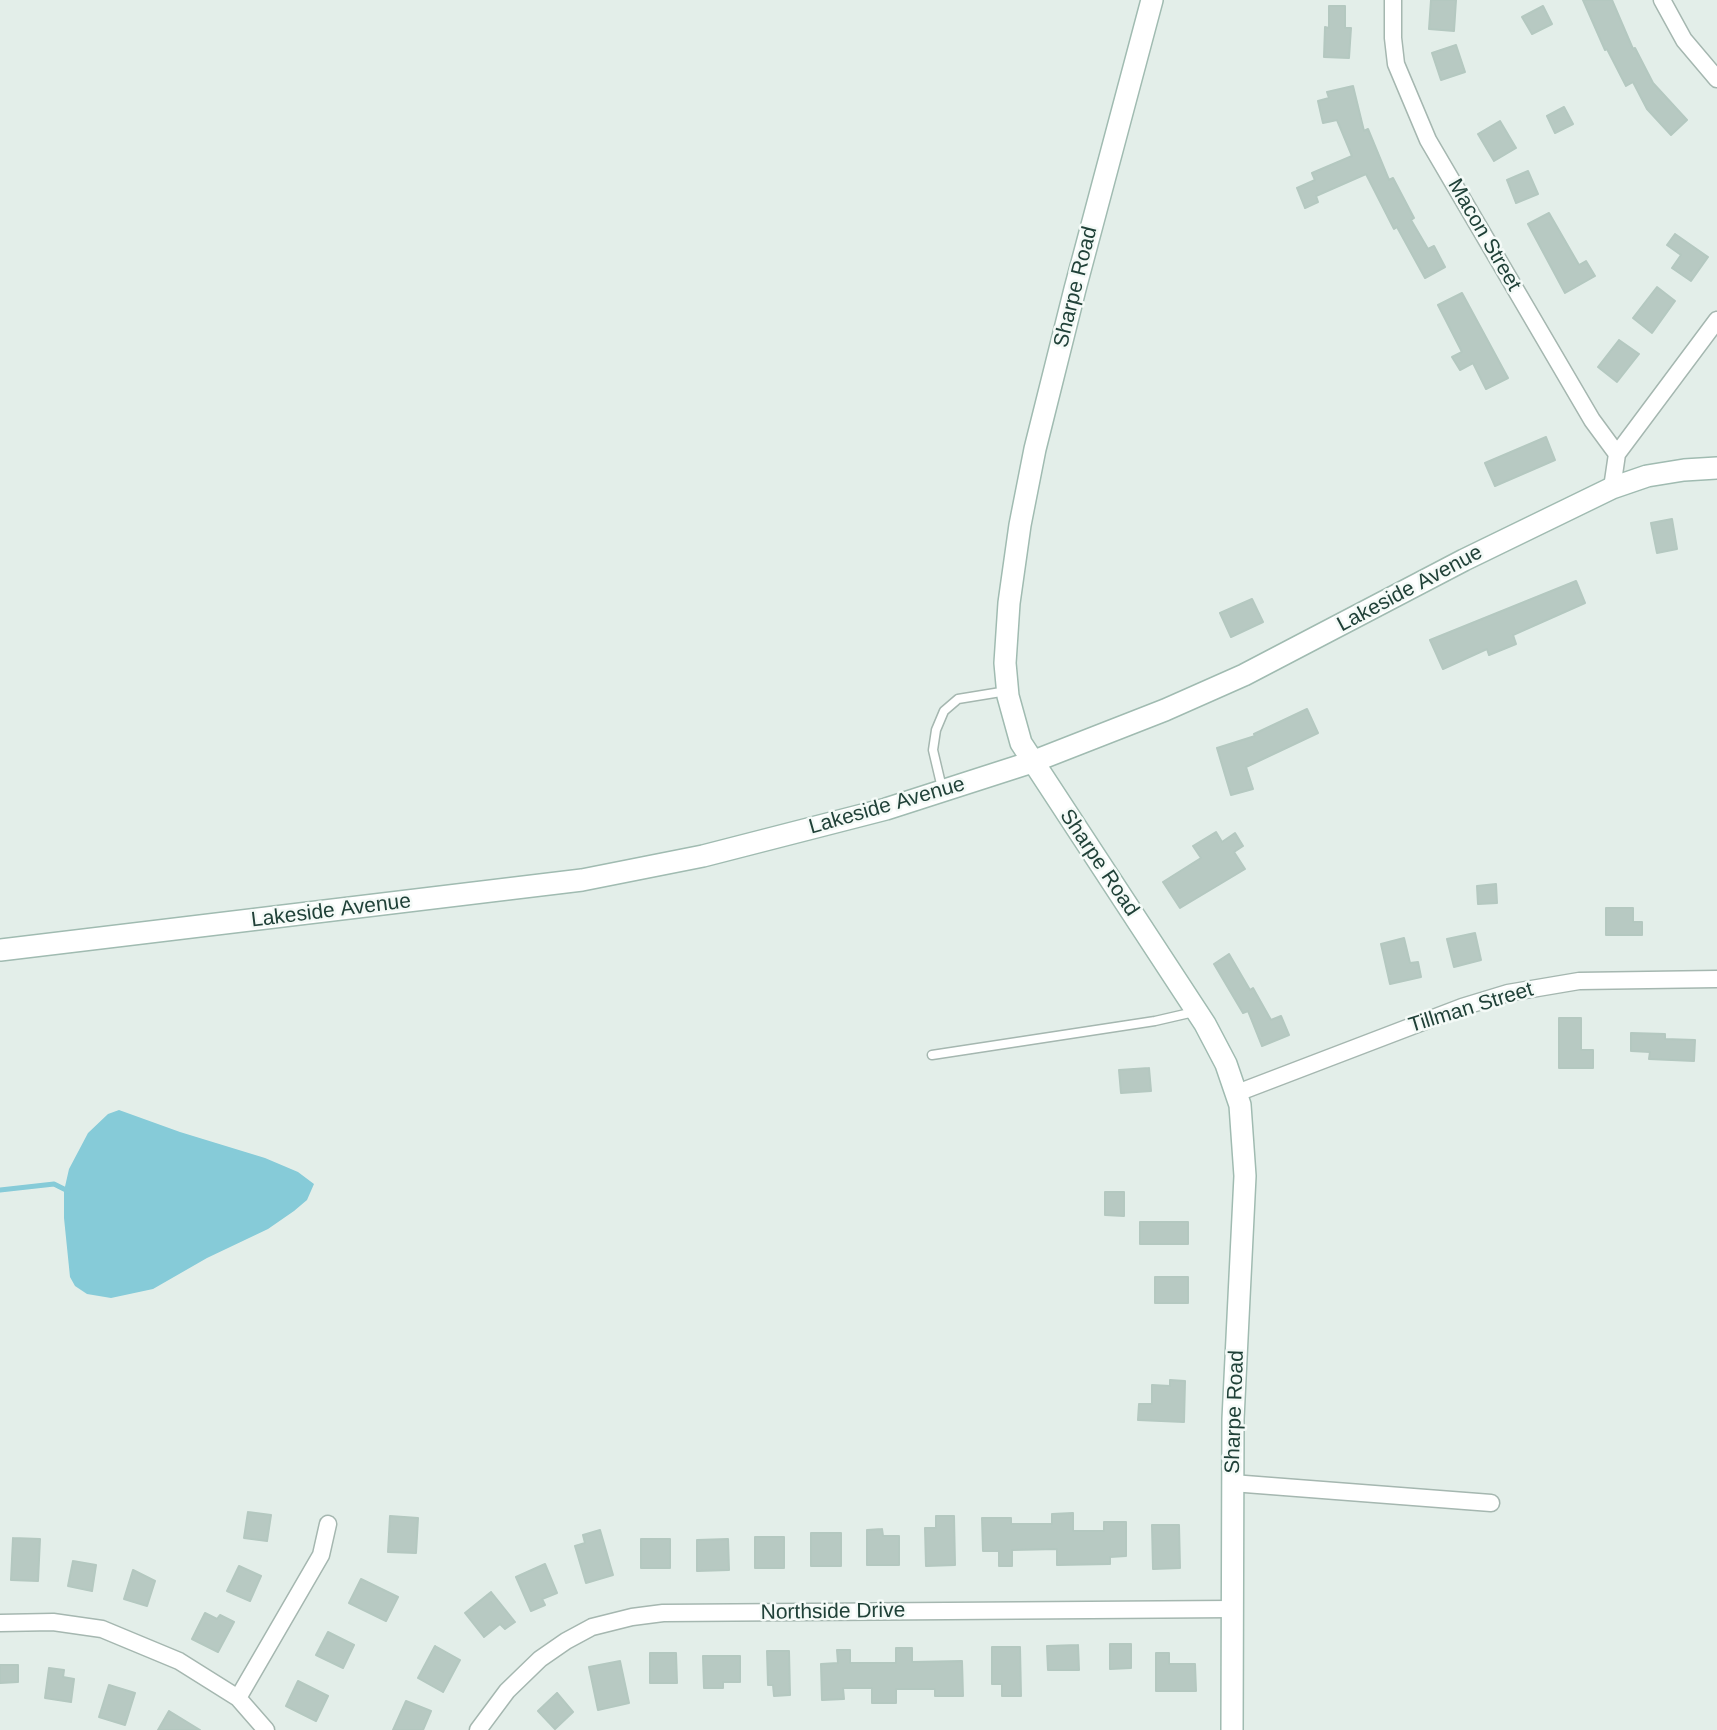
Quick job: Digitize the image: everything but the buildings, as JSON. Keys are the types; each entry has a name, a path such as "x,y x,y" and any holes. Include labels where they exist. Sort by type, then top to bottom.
{"street":[{"name":"Sharpe Road","path":"1152,0 1035,449 1020,525 1009,603 1005,663 1007,691 1016,729 1032,762 1196,1011 1227,1064 1237,1094 1244,1132 1245,1176 1232,1483 1232,1730"},
{"name":"Macon Street","path":"1393,0 1396,64 1428,140 1592,420 1617,454"},
{"path":"1662,0 1684,40 1717,79"},
{"path":"1612,488 1617,454 1717,320"},
{"name":"Lakeside Avenue","path":"0,950 582,880 703,856 873,813 1032,762 1244,675 1464,560 1612,488 1647,476 1717,468"},
{"name":"Tillman Street","path":"1237,1094 1462,1007 1508,993 1579,981 1717,979"},
{"path":"1232,1483 1491,1503"},
{"path":"238,1698 321,1555 328,1524"},
{"name":"Northside Drive","path":"478,1730 507,1691 540,1659 592,1627 632,1617 663,1613 727,1615 1232,1608"},
{"path":"0,1623 53,1622 102,1629 179,1661 238,1698 266,1730"}],"lane":[{"path":"942,791 933,750 936,730 944,710 958,699 1007,691"},
{"path":"932,1055 1155,1021 1196,1011"}],"water":[{"path":"119,1110 265,1158 298,1172 314,1184 307,1200 268,1229 207,1258 153,1289 111,1298 87,1294 75,1286 70,1277 64,1191 69,1169 88,1133 108,1114"}],"waterway":[{"path":"0,1190 54,1184 68,1191"}]}
